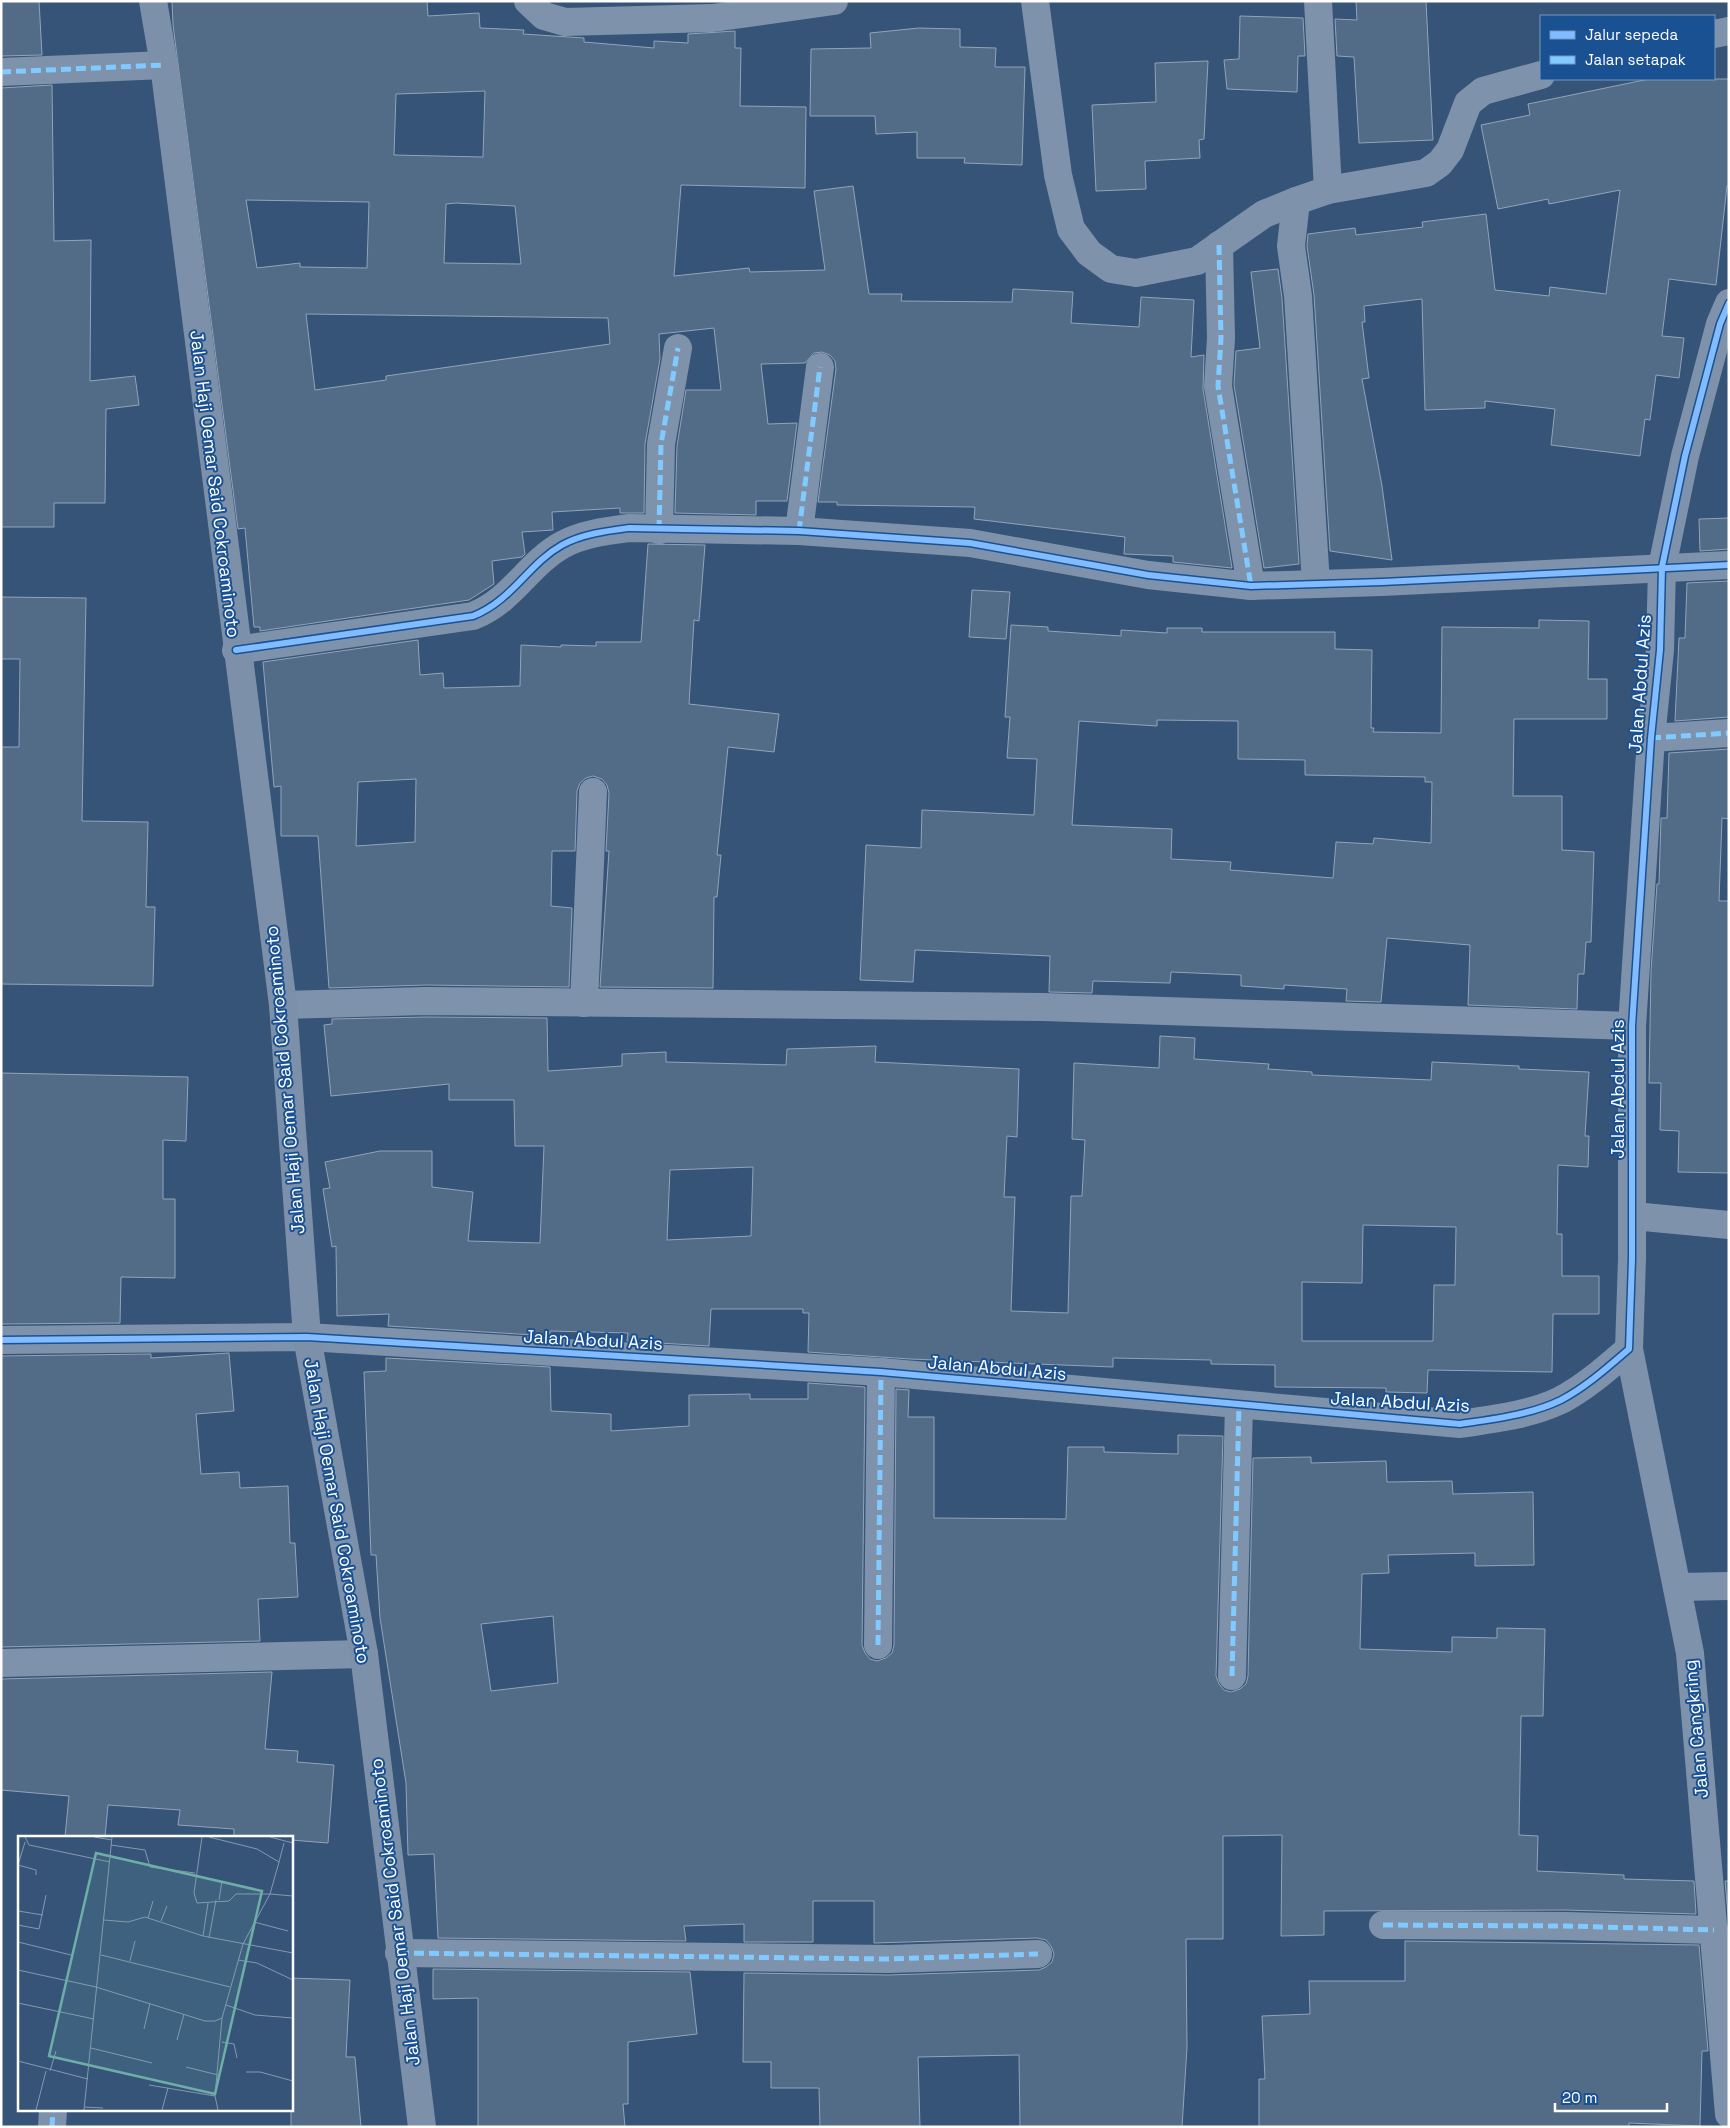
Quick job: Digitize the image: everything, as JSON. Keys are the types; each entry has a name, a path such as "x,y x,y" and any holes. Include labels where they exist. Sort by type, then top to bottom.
{"main road":[{"name":"Jalan Haji Oemar Said Cokroaminoto","path":"153,1 164,65 236,650 283,1006 307,1337 364,1654 399,1953 422,2127"}],"street":[{"path":"528,1 544,16 565,22 713,18 834,1"},
{"path":"1035,1 1063,202 1071,229 1089,253 1111,269 1136,273 1197,261 1264,214 1296,200 1328,190 1426,173 1440,163 1450,150 1468,104 1483,91 1540,75"},
{"path":"1318,1 1328,190"},
{"path":"1715,34 1729,31"},
{"path":"1,72 164,65"},
{"path":"1296,200 1292,246 1298,296 1316,584"},
{"path":"1219,245 1221,338 1218,386 1251,586"},
{"name":"Jalan Abdul Azis","path":"1,1340 307,1337 881,1372 1460,1424 1517,1415 1561,1400 1603,1372 1628,1349 1633,1216 1632,1026 1651,738 1660,650 1662,567 1685,456 1726,318"},
{"path":"659,530 661,444 678,348"},
{"path":"798,531 820,367"},
{"path":"236,650 473,616 497,604 543,559 562,545 601,532 629,528 798,531 970,543 1148,575 1251,586 1729,565"},
{"path":"1651,738 1729,733"},
{"path":"584,1003 593,792"},
{"path":"283,1006 426,1001 1043,1007 1632,1026"},
{"path":"1633,1216 1729,1224"},
{"name":"Jalan Cangkring","path":"1628,1349 1690,1653 1729,2114"},
{"path":"878,1645 881,1372"},
{"path":"1232,1676 1239,1405"},
{"path":"1676,1587 1729,1586"},
{"path":"1,1662 364,1654"},
{"path":"1383,1926 1566,1926 1714,1930"},
{"path":"399,1953 889,1959 1038,1954"},
{"path":"52,2127 53,2110"}],"building":[{"path":"1,1 39,1 42,55 1,56"},
{"path":"172,1 427,1 428,16 479,13 480,28 524,30 523,34 584,38 584,42 654,48 654,41 688,43 688,34 735,31 735,48 741,48 740,106 806,107 805,188 681,185 674,276 749,268 750,272 825,270 814,191 853,186 869,294 902,294 901,301 1012,302 1013,289 1073,292 1071,323 1139,327 1141,297 1194,300 1191,357 1204,355 1203,389 1232,568 1173,562 1173,556 1124,554 1125,537 974,519 975,507 837,505 837,502 818,502 836,369 835,361 830,355 822,352 814,353 805,363 761,364 768,424 797,423 787,501 756,501 756,515 675,513 677,446 686,390 721,390 714,328 659,334 660,359 645,444 644,513 620,513 620,508 552,512 553,530 522,532 525,554 522,557 492,561 494,584 469,600 260,631 260,627 254,627 245,528 238,529 173,25","holes":["485,91 483,157 394,155 396,94","246,200 369,202 367,268 300,267 300,263 257,268","446,204 515,206 521,264 444,263","306,314 608,318 610,344 386,376 386,380 315,390"]},
{"path":"1356,1 1426,1 1433,140 1359,143 1354,57 1337,56 1335,19 1357,20"},
{"path":"1240,16 1303,18 1305,56 1298,56 1297,92 1227,89 1224,60 1239,59"},
{"path":"919,28 960,29 960,47 996,48 995,67 1025,67 1022,165 964,163 965,158 917,158 917,132 876,134 875,116 810,116 811,49 871,48 870,33"},
{"path":"1208,61 1204,139 1199,140 1200,158 1145,161 1146,189 1096,191 1092,105 1156,102 1155,63"},
{"path":"1729,79 1729,186 1727,186 1716,285 1669,279 1662,336 1684,338 1679,378 1656,375 1650,420 1645,419 1640,456 1551,445 1555,409 1485,401 1485,408 1425,410 1422,299 1364,306 1365,322 1362,322 1369,378 1362,379 1382,486 1392,560 1330,551 1314,295 1307,246 1308,234 1355,228 1356,235 1423,227 1422,222 1486,214 1495,290 1549,296 1550,287 1606,294 1620,190 1549,204 1548,199 1498,209 1481,125 1530,115 1528,104 1644,80"},
{"path":"52,85 54,241 91,240 90,381 135,376 139,405 106,409 105,503 54,503 54,527 1,527 1,88"},
{"path":"1278,269 1282,298 1299,564 1264,568 1234,385 1236,351 1260,348 1251,272"},
{"path":"1729,518 1729,549 1700,551 1699,519"},
{"path":"648,544 705,545 699,621 694,620 689,704 779,714 774,752 728,747 717,855 721,855 717,897 714,897 713,988 600,987 609,851 606,851 609,793 607,785 602,779 593,776 586,778 580,783 577,791 575,851 552,851 551,906 572,908 569,987 426,985 329,988 318,836 281,836 281,786 274,787 263,662 418,640 420,675 443,673 444,688 520,686 521,645 561,647 561,645 596,646 596,642 641,642","holes":["416,779 415,842 356,846 358,782"]},
{"path":"1729,581 1729,717 1675,721 1679,638 1685,638 1687,583"},
{"path":"972,590 1010,592 1006,639 969,637"},
{"path":"1,597 86,598 82,821 148,822 146,907 155,907 153,986 1,984 1,747 19,747 20,659 1,659"},
{"path":"1539,620 1589,621 1588,679 1607,679 1607,719 1514,719 1513,796 1562,796 1562,850 1594,852 1591,942 1586,942 1584,974 1578,974 1577,1009 1468,1005 1470,945 1387,938 1381,1002 1346,1001 1347,989 1284,985 1284,989 1241,986 1241,975 1171,972 1170,983 1093,981 1092,993 1049,992 1050,956 915,950 913,982 860,980 866,845 921,848 922,810 1034,815 1037,759 1007,758 1010,717 1005,717 1011,625 1048,627 1048,631 1121,636 1121,630 1167,633 1167,628 1202,628 1202,632 1335,632 1335,649 1372,650 1371,728 1374,728 1373,732 1441,733 1442,627 1539,628","holes":["1157,720 1238,721 1238,759 1305,760 1305,775 1425,777 1425,782 1432,782 1431,843 1374,838 1373,844 1336,842 1333,878 1230,870 1231,862 1171,859 1172,829 1072,825 1079,721 1157,726"]},
{"path":"1729,749 1729,819 1722,818 1719,901 1729,901 1729,1173 1678,1172 1679,1131 1660,1130 1661,1083 1649,1083 1651,971 1657,884 1659,884 1661,818 1667,818 1669,753"},
{"path":"426,1017 547,1018 548,1071 622,1066 622,1054 666,1052 666,1062 786,1065 787,1049 876,1046 875,1062 1019,1069 1017,1137 1007,1136 1004,1197 1015,1197 1011,1311 1068,1313 1071,1196 1082,1196 1085,1140 1072,1139 1074,1063 1159,1068 1160,1036 1195,1038 1194,1059 1269,1064 1268,1069 1312,1072 1312,1075 1431,1080 1432,1062 1519,1066 1519,1069 1589,1072 1585,1136 1589,1136 1588,1167 1558,1165 1557,1234 1562,1234 1562,1276 1599,1276 1599,1314 1553,1314 1552,1372 1428,1370 1427,1393 1386,1392 1386,1388 1275,1387 1275,1365 1211,1364 1211,1360 1113,1358 1113,1367 910,1359 808,1352 809,1313 803,1313 803,1309 711,1309 709,1346 627,1341 628,1333 550,1331 550,1336 388,1326 389,1314 337,1316 336,1246 332,1247 323,1189 330,1188 325,1162 380,1151 432,1151 432,1187 473,1192 468,1241 540,1243 544,1146 515,1146 514,1100 449,1100 449,1084 331,1096 324,1025 332,1024 332,1019","holes":["753,1167 751,1236 667,1240 670,1170","1363,1225 1456,1227 1455,1285 1434,1285 1433,1341 1302,1341 1302,1282 1362,1283"]},
{"path":"1,1073 188,1077 186,1141 163,1140 163,1199 175,1199 175,1278 121,1277 120,1323 1,1324"},
{"path":"229,1353 234,1411 196,1414 201,1474 239,1472 240,1488 288,1486 290,1543 295,1543 298,1597 258,1599 260,1641 1,1647 1,1356 151,1354 151,1358"},
{"path":"386,1358 550,1367 551,1411 611,1414 611,1431 689,1426 689,1395 750,1394 750,1399 808,1399 808,1383 865,1387 862,1645 870,1659 877,1661 886,1658 892,1653 894,1645 896,1389 909,1390 908,1417 934,1417 934,1518 1066,1519 1068,1447 1104,1447 1104,1452 1178,1454 1178,1435 1223,1436 1216,1676 1224,1690 1231,1692 1240,1689 1246,1684 1248,1676 1253,1458 1311,1457 1311,1463 1386,1461 1387,1482 1452,1481 1453,1494 1533,1492 1534,1565 1475,1566 1475,1553 1388,1555 1389,1573 1362,1574 1360,1649 1452,1652 1452,1637 1497,1638 1497,1628 1545,1629 1543,1716 1521,1716 1519,1835 1538,1836 1537,1871 1624,1875 1624,1879 1694,1881 1696,1914 1566,1910 1324,1911 1324,1935 1281,1936 1282,1835 1223,1836 1223,1939 1186,1939 1187,2047 1182,2127 1020,2127 1019,2055 918,2057 920,2127 820,2127 819,2088 771,2088 771,2062 743,2062 744,1973 889,1975 1039,1970 1052,1962 1054,1954 1051,1946 1046,1940 1037,1938 874,1943 874,1901 813,1901 813,1942 744,1942 744,1924 684,1926 686,1941 438,1938 434,1854 408,1855 406,1783 380,1618 376,1555 371,1555 364,1372 386,1371","holes":["553,1616 558,1683 491,1691 481,1624"]},
{"path":"272,1672 265,1749 298,1751 297,1762 334,1765 328,1843 292,1840 292,1836 234,1836 234,1829 178,1825 180,1810 108,1805 105,1836 65,1836 69,1796 1,1790 1,1679"},
{"path":"1725,1881 1729,1881 1729,1926"},
{"path":"1405,1941 1699,1945 1708,2051 1702,2051 1700,2126 1629,2123 1629,2127 1259,2127 1259,2079 1265,2079 1262,2016 1310,2014 1309,1981 1405,1981"},
{"path":"433,1969 690,1972 697,2034 628,2042 628,2104 623,2104 625,2127 478,2127 478,1998 433,1999"},
{"path":"292,1978 350,1980 346,2057 355,2057 361,2127 291,2127"}],"marked path":[{"path":"1,72 164,65"},
{"path":"1219,245 1221,338 1218,386 1251,586"},
{"path":"659,530 661,444 678,348"},
{"path":"799,531 820,367"},
{"path":"1651,738 1729,733"},
{"path":"878,1645 881,1372"},
{"path":"1232,1676 1239,1405"},
{"path":"1383,1925 1566,1926 1714,1930"},
{"path":"399,1953 889,1959 1038,1954"},
{"path":"52,2127 53,2110"}],"cycle path":[{"path":"1,1340 307,1337 881,1372 1460,1424 1524,1413 1549,1405 1570,1395 1629,1349 1632,1259 1632,1026 1651,738 1660,650 1662,567 1685,456 1720,324 1729,303"},
{"path":"236,650 473,616 499,601 539,562 562,545 586,536 629,528 799,531 970,543 1148,575 1251,586 1382,582 1729,565"}]}
